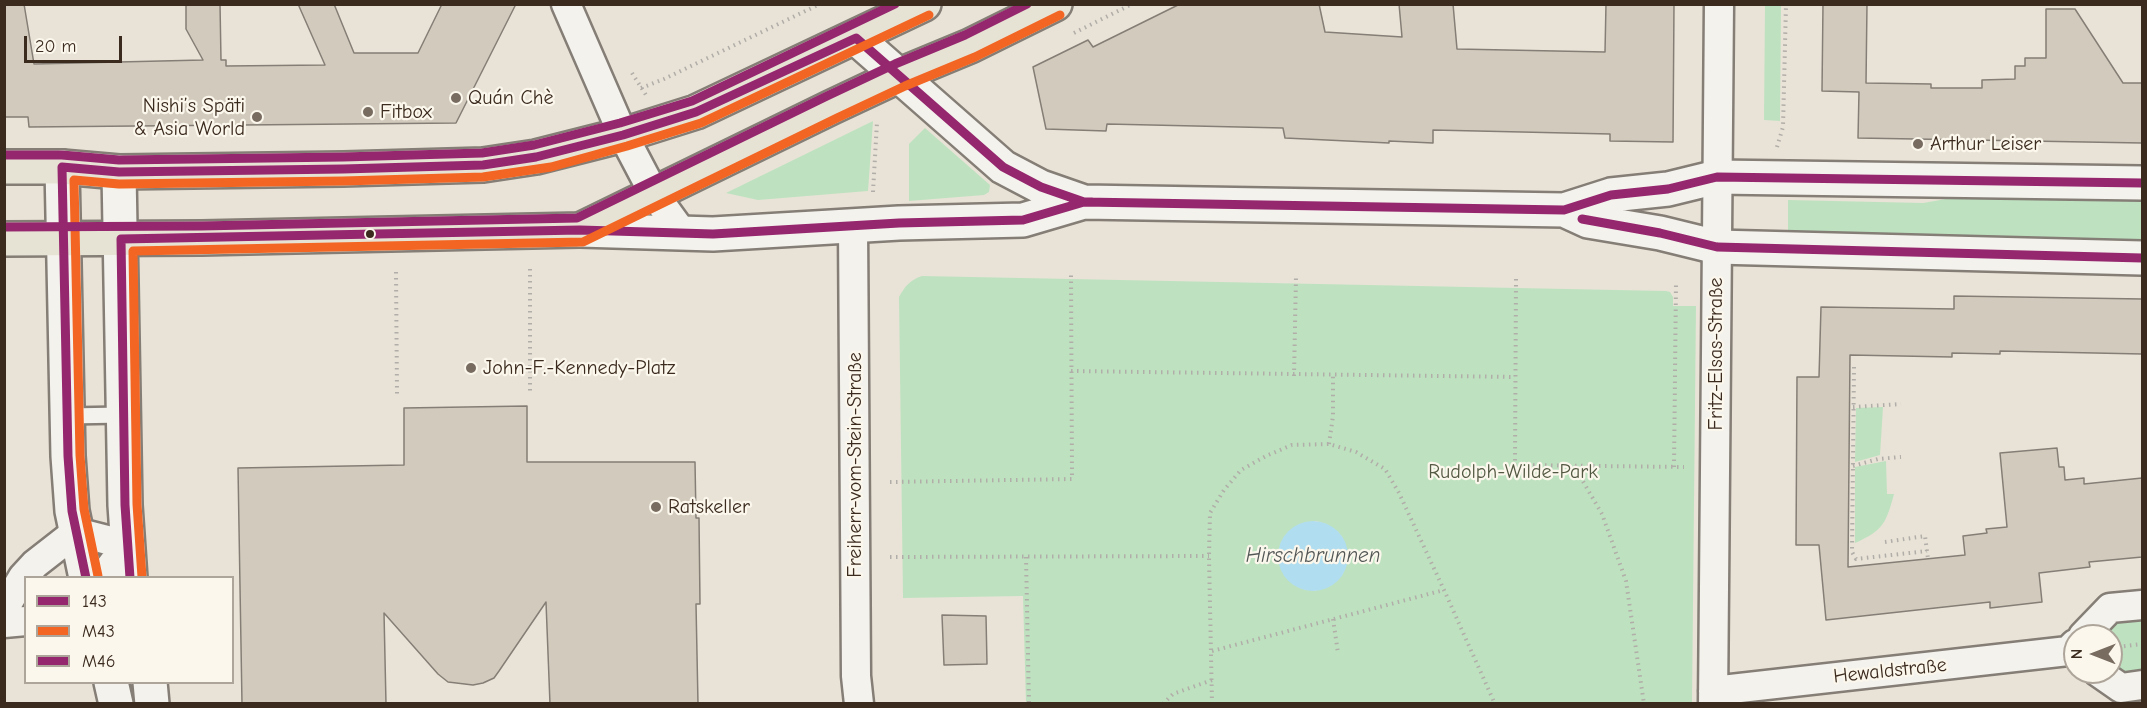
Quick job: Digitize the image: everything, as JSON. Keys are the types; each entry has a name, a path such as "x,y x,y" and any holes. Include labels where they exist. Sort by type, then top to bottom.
{"main road":[{"path":"4,167 62,167 119,171 320,170 483,165 549,155 696,112 924,4"},
{"path":"4,239 121,239 580,230 900,75 970,46 1055,4"}],"street":[{"path":"566,4 623,135 654,194 683,234"},
{"name":"Fritz-Elsas-Straße","path":"1713,697 1719,4"},
{"path":"856,38 1003,167 1041,187 1084,202"},
{"path":"62,167 70,489 86,576"},
{"path":"119,171 126,545 130,576"},
{"path":"580,230 683,234 1023,220 1084,202 1564,210 1611,195 1668,189 1717,177 2142,183"},
{"path":"1564,210 1588,222 1660,233 1717,247 2142,258"},
{"name":"Freiherr-vom-Stein-Straße","path":"853,227 856,676 859,704"},
{"path":"76,532 126,545"},
{"path":"4,609 23,577 35,564 76,532"},
{"path":"103,576 126,545"},
{"name":"Hewaldstraße","path":"2096,624 2110,608 2142,605"},
{"path":"4,623 24,621"},
{"name":"Hewaldstraße","path":"1713,697 2063,649"},
{"path":"111,684 116,704"},
{"path":"150,684 152,704"},
{"path":"2115,684 2121,688 2142,685"}],"lane":[{"path":"67,416 123,415"}],"path":[{"path":"664,80 820,4"},
{"path":"1777,147 1783,127 1786,4"},
{"path":"873,193 877,126"},
{"path":"530,269 530,393"},
{"path":"396,272 397,394"},
{"path":"890,482 1072,479 1071,272"},
{"path":"1294,376 1296,276"},
{"path":"1516,279 1515,465 1715,467"},
{"path":"1674,467 1677,282"},
{"path":"1854,368 1852,552 1856,559 1927,551"},
{"path":"1071,371 1294,376 1515,377"},
{"path":"1329,444 1333,416 1333,376"},
{"path":"1853,407 1901,404"},
{"path":"1212,704 1210,513 1224,490 1241,470 1292,445 1329,444 1356,452 1385,469 1400,493 1495,704"},
{"path":"1853,466 1878,459 1902,457"},
{"path":"1574,466 1602,514 1626,581 1644,704"},
{"path":"1885,542 1925,536 1928,559"},
{"path":"890,557 1209,556"},
{"path":"1026,557 1029,704"},
{"path":"1871,557 1871,564"},
{"path":"1212,651 1444,590"},
{"path":"1333,619 1338,653"},
{"path":"2123,646 2142,644"},
{"path":"1163,704 1173,694 1212,680"}],"green space":[{"path":"1765,5 1781,5 1780,121 1764,120"},
{"path":"873,121 868,191 758,200 726,193"},
{"path":"925,128 990,185 989,192 984,195 909,201 909,144"},
{"path":"1963,196 2142,199 2142,242 1788,236 1788,200 1923,203"},
{"name":"Rudolph-Wilde-Park","path":"922,276 1666,291 1670,292 1673,297 1673,306 1696,306 1692,703 1026,703 1023,596 903,598 899,297 908,284","holes":["1316,521 1328,525 1343,538 1316,591 1303,589 1293,584 1281,543 1296,527"]},
{"path":"1883,407 1880,455 1855,462 1856,408"},
{"path":"1886,461 1887,494 1894,494 1889,512 1878,529 1855,543 1855,467"},
{"path":"2142,615 2142,673 2123,675 2123,624 2110,624"}],"water":[{"name":"Hirschbrunnen","path":"1313,521 1332,527 1342,537 1348,556 1342,575 1332,585 1313,591 1294,585 1284,575 1278,556 1284,537 1294,527"}],"building":[{"path":"4,4 24,4 34,64 203,60 186,29 186,4 220,4 221,60 226,60 226,66 325,65 298,4 334,4 354,53 418,53 442,4 516,4 456,123 29,127 28,117 4,117"},
{"path":"1180,4 1319,4 1325,32 1402,37 1399,4 1453,4 1457,49 1605,52 1606,4 1674,4 1673,142 1610,141 1610,134 1433,130 1433,143 1389,141 1389,143 1285,138 1283,128 1107,124 1106,131 1046,129 1033,67 1088,40 1093,47"},
{"path":"1823,4 1867,4 1866,83 1931,84 1931,88 1982,88 1982,80 2015,79 2015,66 2025,66 2025,58 2046,58 2046,9 2075,9 2123,83 2142,83 2142,143 1858,138 1859,92 1822,91"},
{"path":"1954,296 2142,299 2142,354 2000,351 2000,354 1952,353 1952,357 1850,355 1848,567 1965,555 1963,536 1987,533 1986,529 2007,527 2000,453 2057,448 2059,467 2064,467 2065,480 2084,478 2084,484 2142,478 2142,557 2089,562 2090,567 2039,573 2042,602 1990,608 1990,602 1826,620 1819,545 1796,545 1797,377 1819,377 1821,307 1954,309"},
{"path":"527,406 527,462 695,462 696,518 699,518 700,604 696,604 698,704 550,704 546,602 494,678 483,683 473,685 448,682 438,674 384,613 386,704 242,704 238,468 404,465 404,408"},
{"path":"942,615 986,616 987,664 944,665"}],"transit line":[{"name":"M46","path":"4,155 62,155 119,160 343,157 482,153 534,145 620,123 692,101 895,4"},
{"name":"M46","path":"4,227 201,226 577,218 827,96 965,35 1027,4"},
{"name":"M43","path":"98,576 84,509 80,455 74,180 119,184 343,181 483,177 551,167 701,123 929,15"},
{"name":"M43","path":"142,576 137,504 133,251 583,242 837,118 975,57 1060,15"},
{"name":"143","path":"86,576 72,511 68,456 62,167 119,172 343,169 483,165 536,157 623,135 696,112 856,38 1003,167 1041,187 1084,202 1564,210 1611,195 1668,189 1717,177 2142,183"},
{"name":"143","path":"130,576 125,505 121,239 580,230 713,234 899,223 1023,220 1084,202 1092,202"},
{"name":"143","path":"1582,219 1660,233 1717,247 2142,258"}],"place":[{"name":"Quán Chè","path":"456,98"},
{"name":"Fitbox","path":"368,112"},
{"name":"Nishi’s Späti & Asia World","path":"257,117"},
{"name":"Arthur Leiser","path":"1918,144"},
{"name":"John-F.-Kennedy-Platz","path":"471,368"},
{"name":"Ratskeller","path":"656,507"}]}
